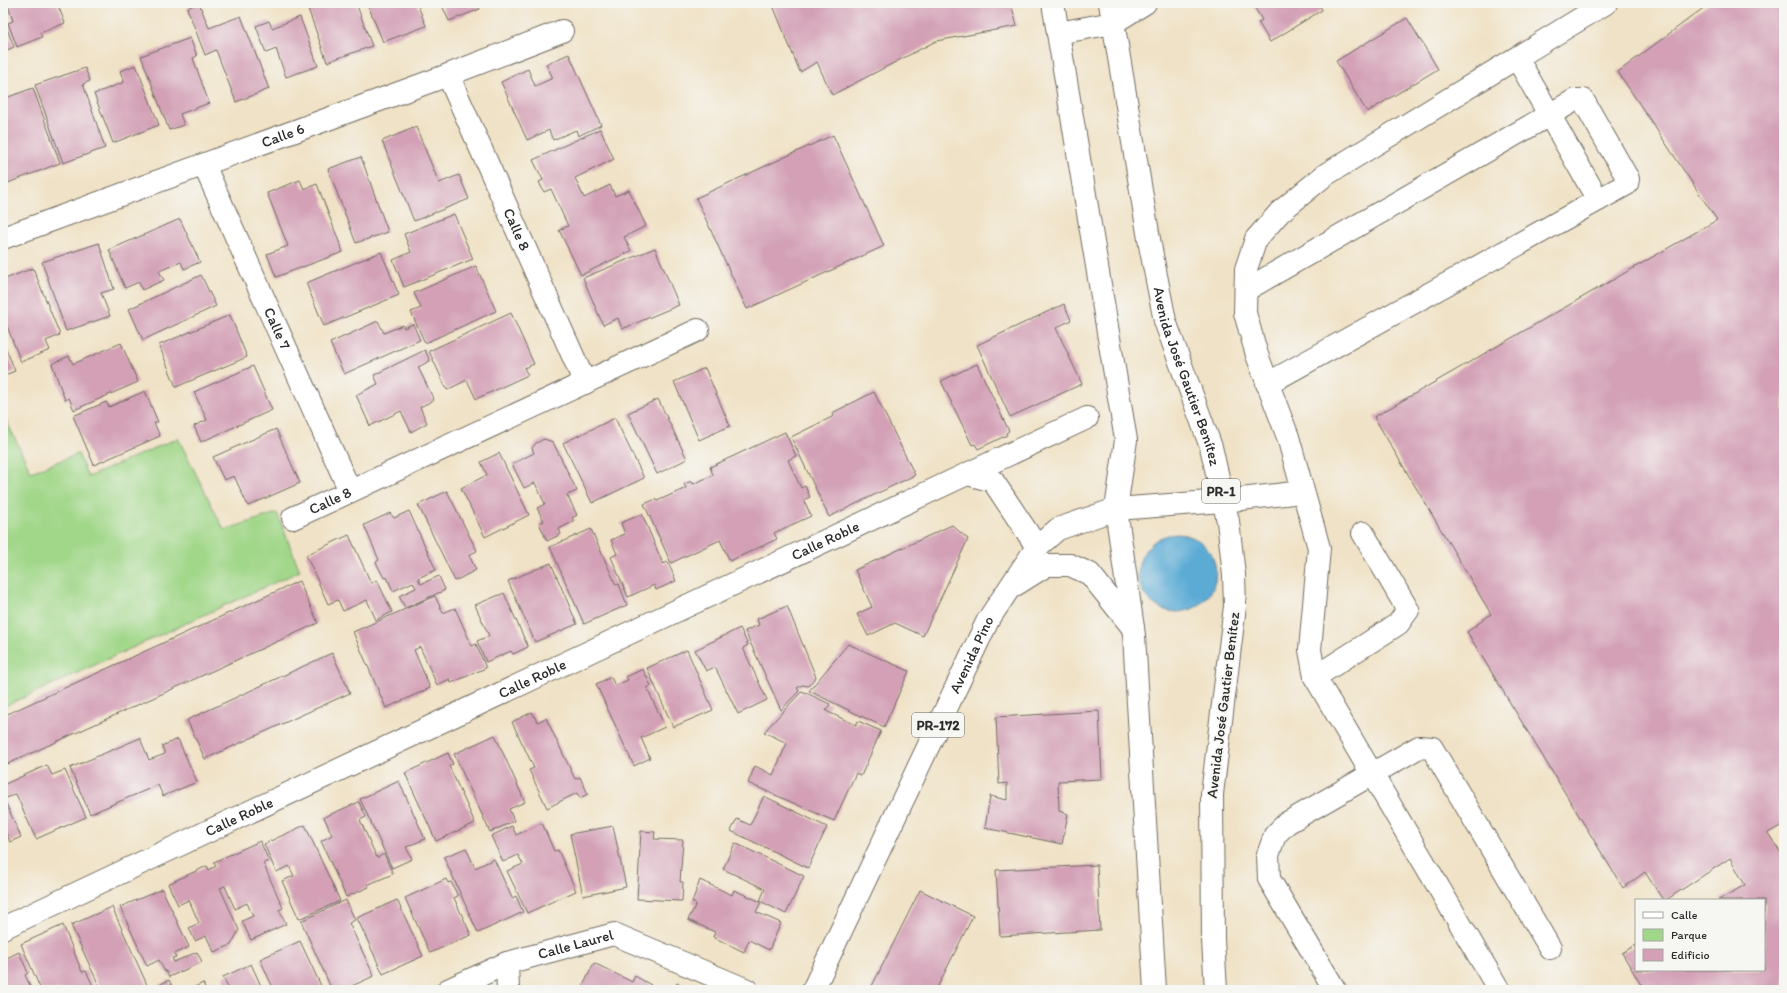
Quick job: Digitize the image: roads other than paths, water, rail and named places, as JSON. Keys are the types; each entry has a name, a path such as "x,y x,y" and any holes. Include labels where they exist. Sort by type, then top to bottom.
{"street":[{"path":"1053,3 1126,440 1116,509 1133,628 1155,990"},
{"path":"1058,33 1111,13 1145,3"},
{"path":"1495,989 1315,677 1310,650 1319,548 1302,492 1288,437 1267,384 1245,313 1246,269 1256,239 1280,212 1325,175 1606,3"},
{"name":"Avenida José Gautier Benítez","path":"1111,13 1150,245 1165,321 1210,447 1228,521 1231,547 1235,606 1212,794 1213,940 1216,990"},
{"name":"Calle 6","path":"3,238 448,75 562,31"},
{"path":"1517,58 1598,200"},
{"name":"Calle 8","path":"448,75 585,383"},
{"path":"1246,287 1251,287 1575,100 1583,100 1628,179 1626,184 1598,200 1267,384"},
{"name":"Calle 7","path":"204,165 350,491"},
{"name":"Calle 8","path":"293,518 698,330"},
{"name":"Calle Roble","path":"3,928 1087,418"},
{"path":"967,474 993,481 1037,547"},
{"name":"Avenida Pino","path":"814,990 988,620 1037,547 1058,529 1116,509 1223,501 1302,492"},
{"path":"1315,677 1398,624 1408,610 1363,534"},
{"path":"1009,588 1047,565 1070,564 1090,574 1133,628"},
{"path":"1335,990 1269,879 1268,854 1275,835 1287,823 1419,747 1432,748 1550,948"},
{"name":"Calle Laurel","path":"448,990 507,963 614,934 746,990"},
{"path":"507,963 508,990"}],"water":[{"path":"1177,534 1192,537 1199,541 1209,551 1213,558 1216,573 1213,588 1209,595 1199,605 1192,609 1177,612 1162,609 1155,605 1145,595 1141,588 1138,573 1141,558 1145,551 1155,541 1162,537"}]}
